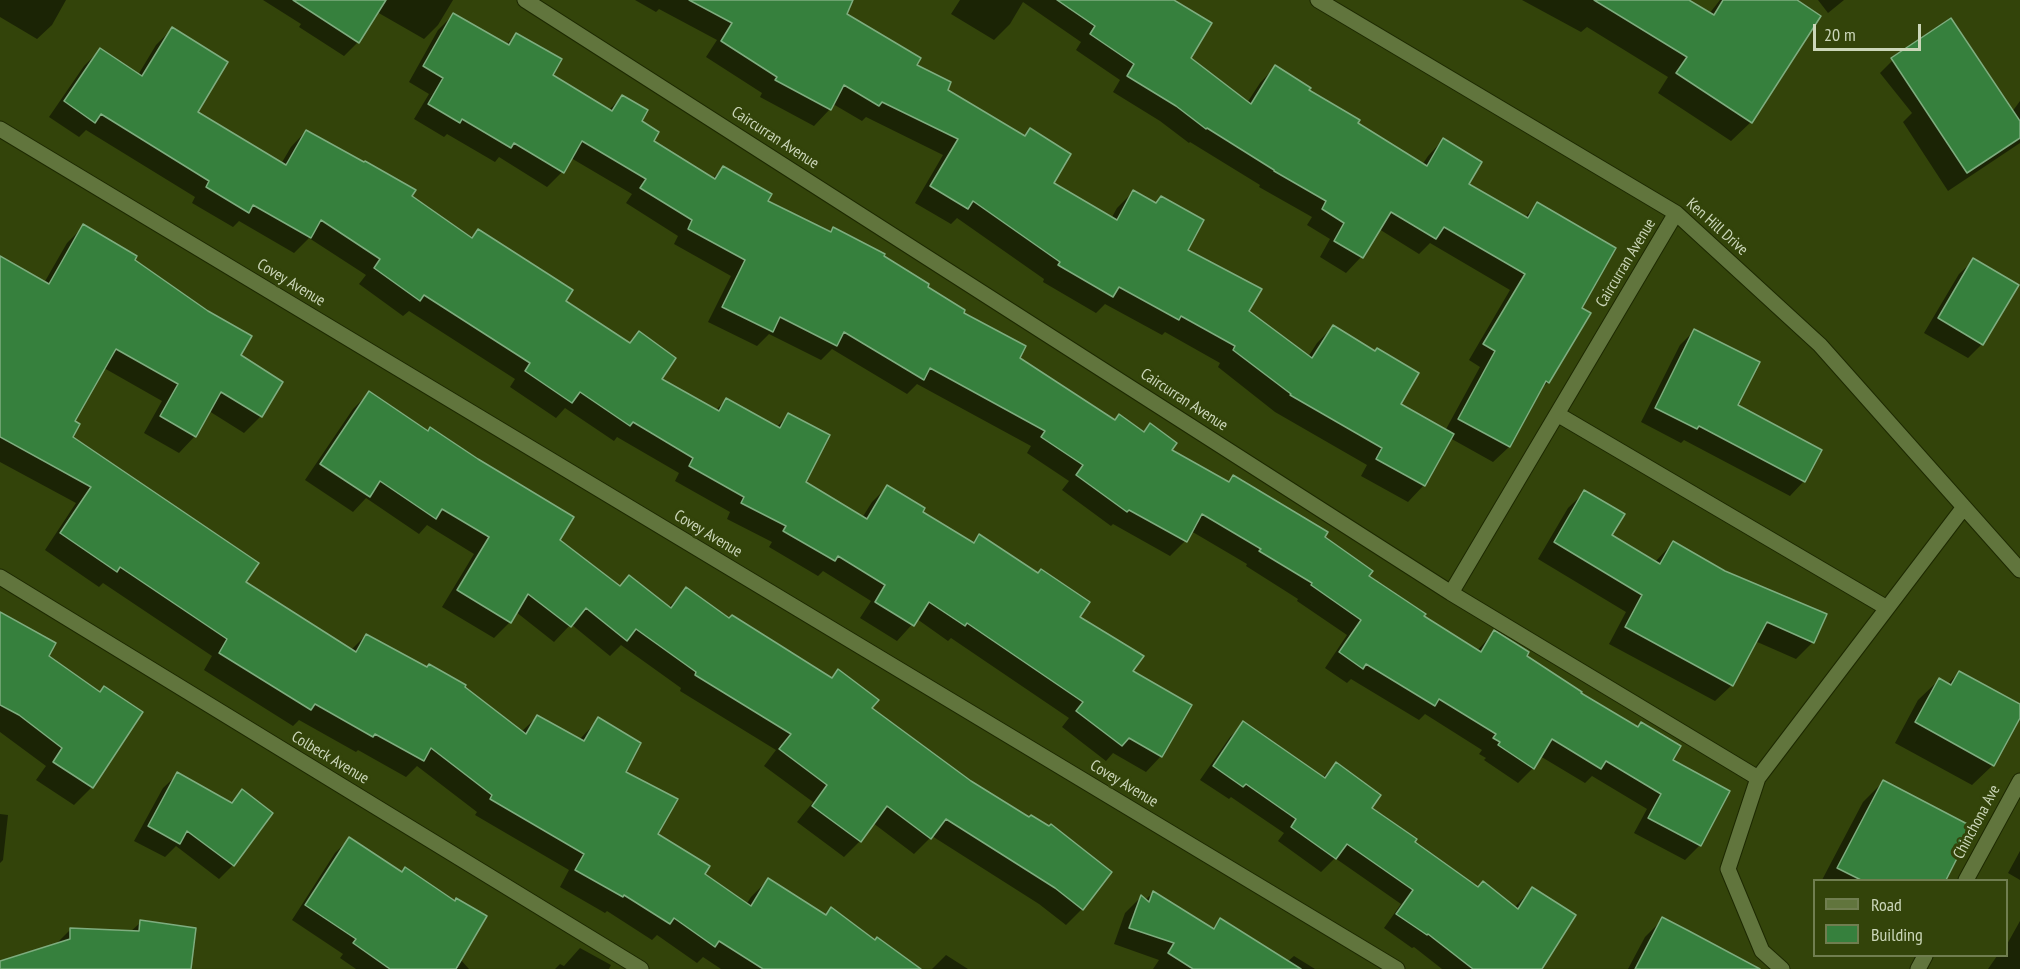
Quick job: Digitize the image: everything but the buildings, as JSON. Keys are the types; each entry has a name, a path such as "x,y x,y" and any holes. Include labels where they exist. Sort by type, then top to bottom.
{"street":[{"name":"Caircurran Avenue","path":"525,0 1451,593 1676,213"},
{"name":"Ken Hill Drive","path":"1318,0 1676,213 1820,345 2020,570"},
{"name":"Covey Avenue","path":"0,129 1397,969"},
{"path":"1557,414 1887,609"},
{"path":"1782,969 1762,951 1728,869 1758,778 1964,507"},
{"name":"Colbeck Avenue","path":"0,577 641,969"},
{"path":"1451,593 1758,778"},
{"name":"Chinchona Ave","path":"1967,879 2020,781"}]}
